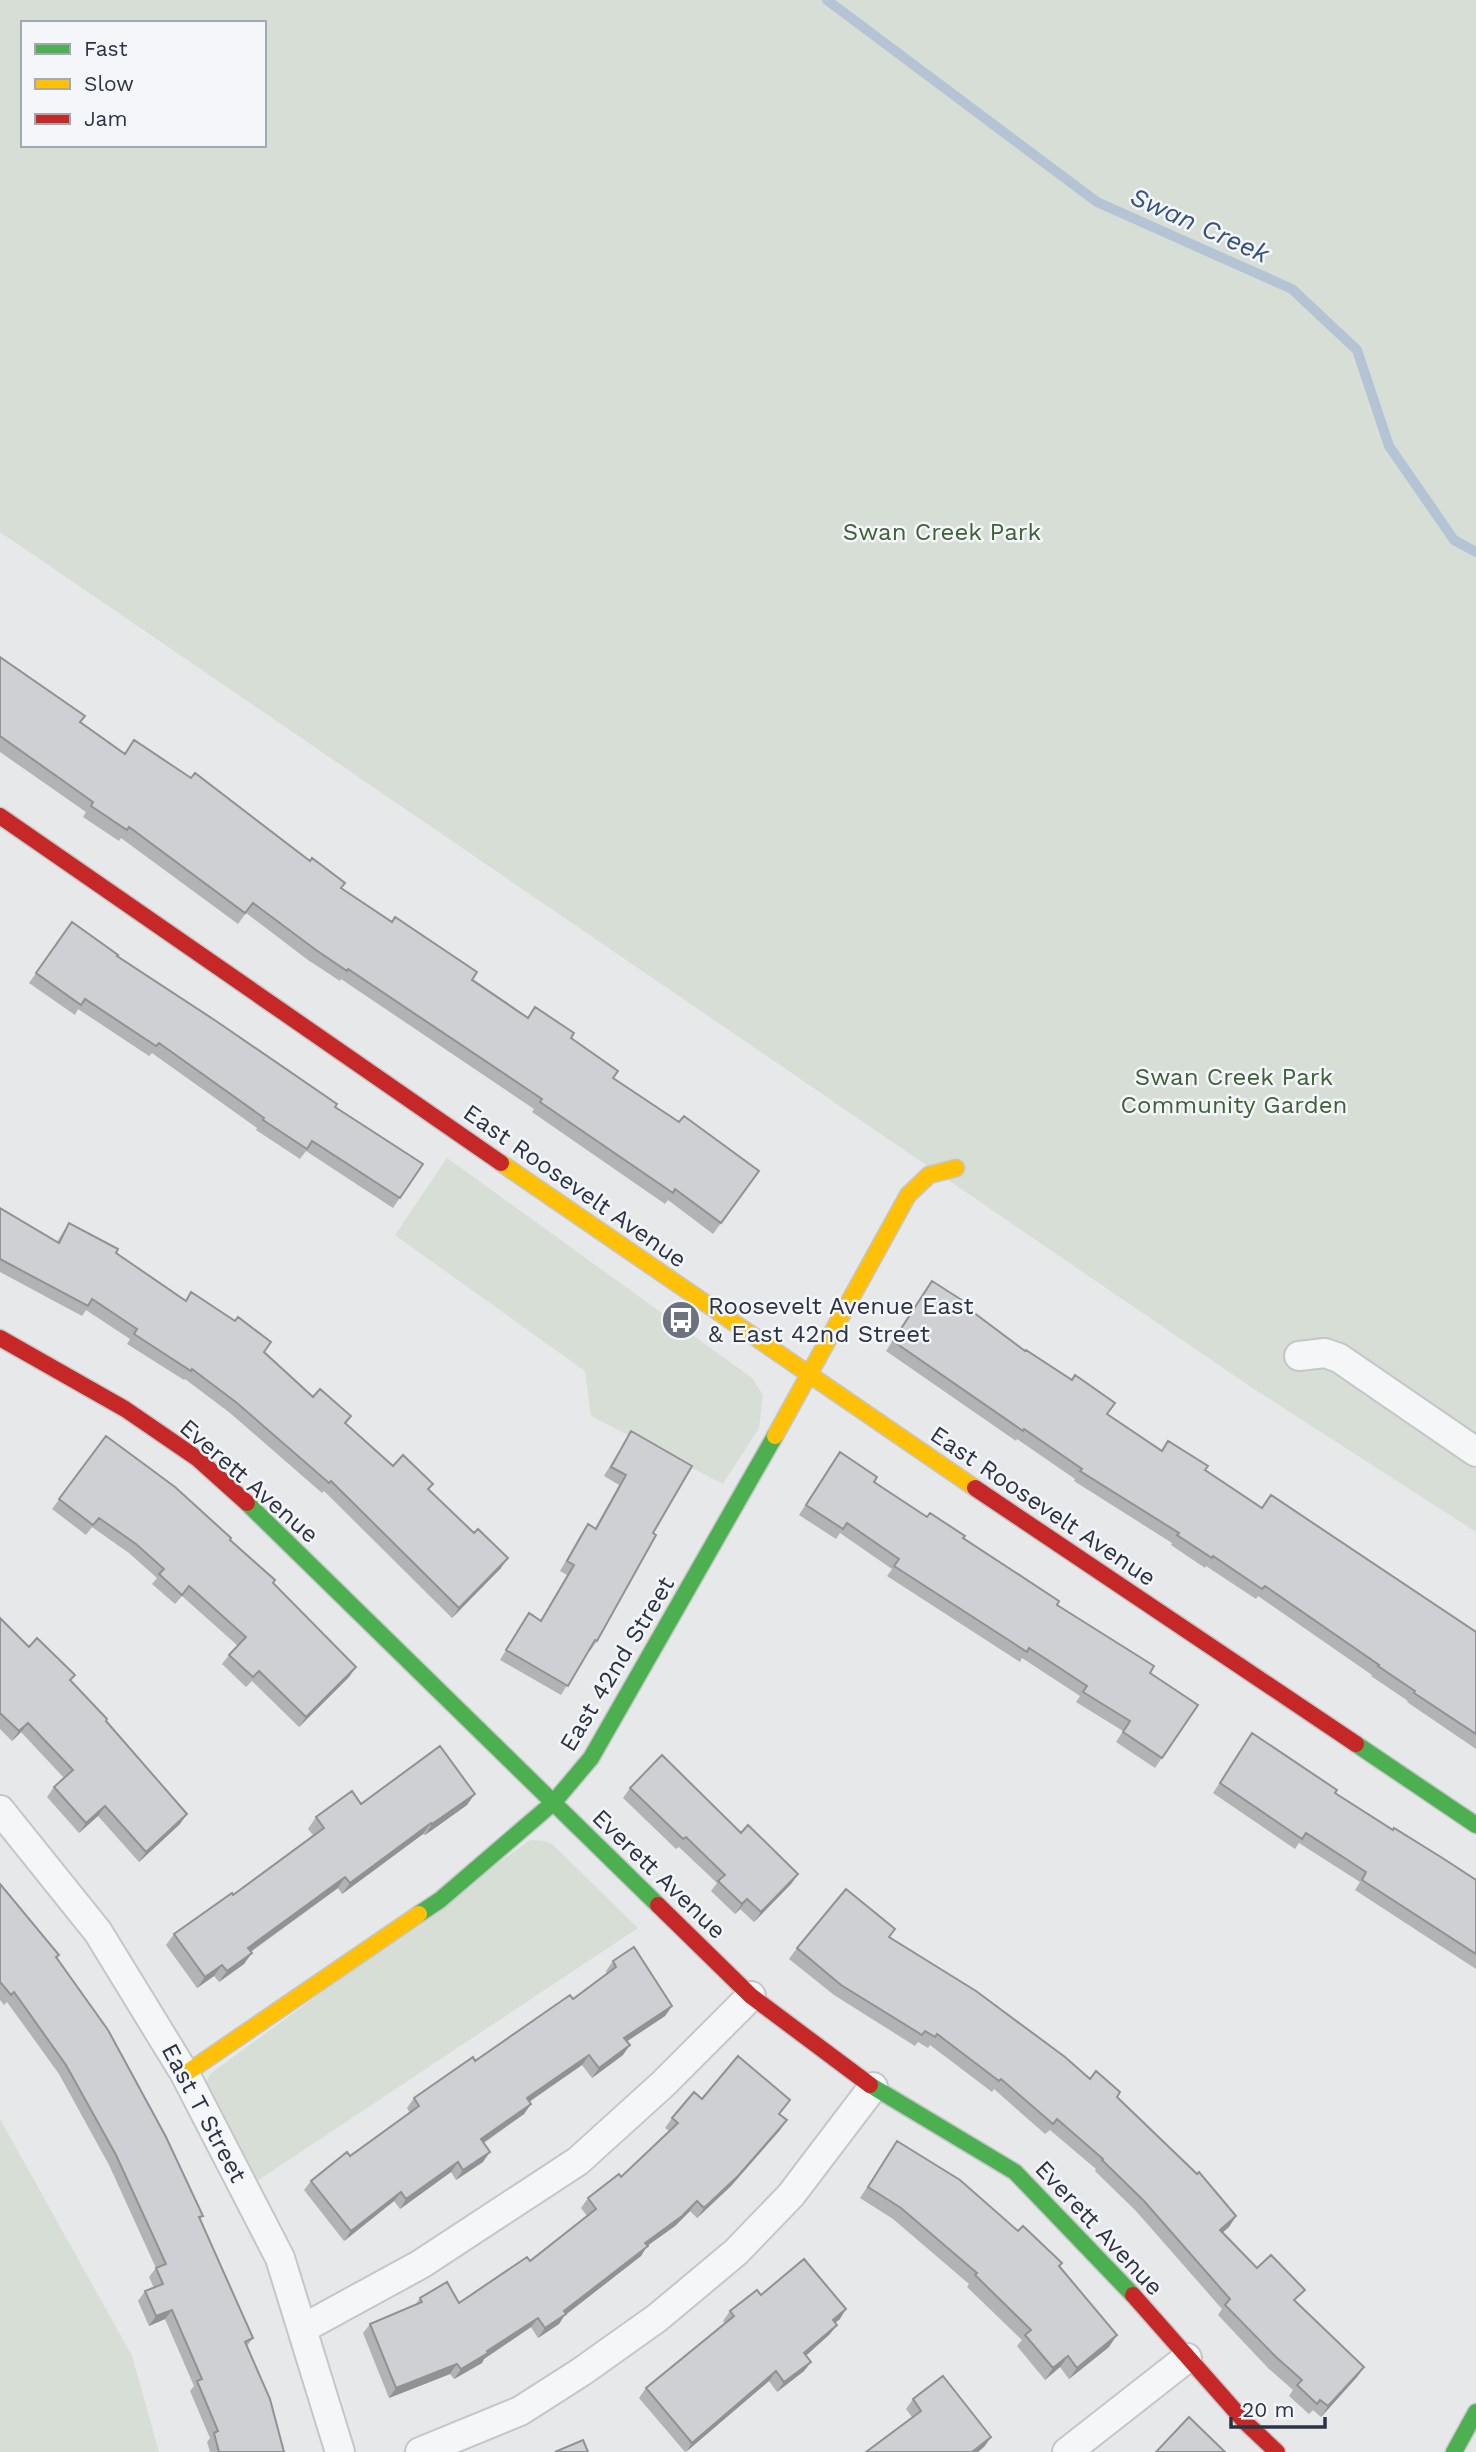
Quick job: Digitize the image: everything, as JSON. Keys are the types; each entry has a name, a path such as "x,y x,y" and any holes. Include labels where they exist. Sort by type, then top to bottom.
{"street":[{"name":"East Roosevelt Avenue","path":"0,816 809,1376 1476,1825"},
{"name":"East 42nd Street","path":"185,2074 440,1900 554,1803 591,1758 809,1376 908,1195 923,1178 934,1171 957,1168"},
{"name":"Everett Avenue","path":"0,1338 125,1409 198,1460 267,1521 751,1996 873,2087 1015,2172 1103,2262 1245,2422 1277,2452"},
{"path":"1300,1356 1325,1353 1339,1358 1476,1452"},
{"name":"East T Street","path":"0,1810 98,1932 185,2074 280,2258 340,2452"},
{"path":"302,2329 421,2264 578,2161 663,2084 751,1996"},
{"path":"420,2452 520,2411 657,2318 736,2252 791,2195 873,2087"},
{"path":"1067,2452 1187,2358"},
{"path":"1454,2452 1476,2412"}],"green space":[{"name":"Swan Creek Park","path":"0,0 1476,0 1476,1532 1251,1387 0,532"},
{"path":"447,1158 752,1378 763,1395 759,1428 723,1484 591,1416 585,1371 395,1235"},
{"path":"530,1840 552,1844 638,1928 254,2183 204,2088 210,2074"},
{"path":"0,2119 132,2356 159,2452 0,2452"}],"building":[{"path":"0,657 85,716 80,722 125,754 134,740 191,778 195,773 310,861 312,858 345,883 341,888 392,922 395,917 477,972 472,980 528,1018 535,1007 574,1033 571,1038 618,1071 613,1078 679,1122 684,1116 759,1171 721,1223 675,1189 673,1193 540,1102 542,1099 316,950 253,903 245,913 129,827 127,830 91,806 93,802 0,736"},
{"path":"72,922 117,956 337,1104 335,1107 423,1164 400,1198 312,1141 307,1149 159,1043 156,1046 85,999 81,1005 36,973"},
{"path":"0,1208 59,1243 69,1223 118,1249 116,1253 186,1301 191,1292 235,1321 238,1317 271,1342 264,1352 313,1397 320,1389 351,1416 345,1423 393,1466 403,1455 433,1484 428,1489 474,1533 478,1529 508,1558 459,1608 331,1481 329,1483 237,1403 192,1369 191,1371 134,1334 137,1329 92,1299 88,1306 0,1259"},
{"path":"932,1281 971,1306 969,1309 1025,1351 1072,1380 1075,1375 1115,1403 1107,1414 1162,1451 1168,1441 1208,1466 1205,1470 1262,1508 1271,1495 1476,1632 1476,1734 1265,1586 1262,1589 1177,1535 1179,1533 1080,1471 1082,1469 893,1341"},
{"path":"631,1431 692,1466 653,1533 656,1535 597,1641 595,1640 568,1686 506,1650 529,1613 541,1621 574,1565 567,1561 588,1524 596,1529 626,1475 611,1467"},
{"path":"106,1436 175,1487 231,1538 230,1540 275,1580 273,1583 356,1667 306,1717 259,1671 253,1677 229,1655 246,1637 189,1586 182,1595 159,1574 164,1569 136,1544 99,1518 93,1525 59,1499"},
{"path":"840,1452 877,1477 874,1482 927,1517 930,1513 965,1536 963,1538 1059,1601 1057,1605 1154,1666 1150,1673 1198,1705 1162,1758 1123,1732 1130,1721 1083,1692 1087,1686 1029,1648 1027,1652 894,1566 899,1559 847,1523 843,1529 806,1505"},
{"path":"0,1618 29,1647 37,1638 75,1675 70,1680 107,1719 187,1814 146,1852 105,1806 86,1823 54,1787 73,1770 28,1723 19,1731 0,1713"},
{"path":"1252,1733 1337,1790 1335,1793 1476,1880 1476,1954 1362,1880 1366,1872 1306,1833 1302,1839 1220,1783"},
{"path":"440,1746 475,1794 350,1883 345,1877 248,1948 252,1953 227,1971 222,1965 205,1977 174,1934 232,1893 233,1895 324,1828 316,1817 352,1791 361,1804"},
{"path":"662,1755 741,1833 748,1825 798,1874 761,1912 747,1899 742,1904 718,1881 725,1875 630,1788"},
{"path":"0,1884 59,1955 56,1957 108,2030 166,2137 203,2216 199,2217 253,2338 245,2342 270,2399 284,2452 219,2452 214,2433 218,2431 197,2381 202,2379 172,2310 156,2316 145,2291 163,2284 156,2268 166,2264 116,2155 66,2065 14,1992 11,1995 0,1982"},
{"path":"846,1889 895,1929 889,1937 976,1991 1065,2057 1090,2079 1096,2071 1120,2092 1117,2097 1197,2174 1199,2172 1236,2216 1220,2230 1257,2268 1271,2255 1305,2290 1294,2300 1364,2367 1328,2406 1320,2400 1317,2404 1297,2385 1302,2380 1225,2305 1230,2299 1144,2201 1103,2159 1057,2119 1053,2124 1001,2079 999,2081 937,2034 935,2037 925,2031 922,2035 841,1985 797,1948"},
{"path":"634,1947 672,2006 624,2038 630,2045 599,2068 589,2055 527,2098 531,2104 481,2139 490,2152 463,2170 458,2162 406,2199 401,2192 351,2231 311,2181 347,2152 350,2156 419,2106 414,2098 473,2057 475,2061 570,1995 573,1999 616,1967 613,1961"},
{"path":"738,2056 790,2100 779,2114 787,2120 738,2176 704,2208 697,2201 682,2216 645,2243 648,2246 564,2311 566,2314 545,2328 538,2318 461,2369 457,2364 396,2388 370,2324 422,2302 420,2298 447,2282 459,2303 527,2257 530,2261 596,2209 588,2198 619,2174 621,2177 678,2123 672,2118 694,2092 702,2099"},
{"path":"897,2141 960,2180 1018,2231 1023,2226 1062,2263 1059,2266 1117,2335 1077,2368 1068,2356 1053,2368 1025,2335 1031,2330 975,2275 977,2273 901,2208 868,2187"},
{"path":"804,2259 846,2309 833,2320 837,2325 804,2353 811,2362 784,2382 776,2371 692,2443 646,2388 734,2316 730,2311 757,2290 761,2295"},
{"path":"943,2376 991,2437 972,2452 866,2452 921,2411 913,2399"},
{"path":"1189,2417 1225,2452 1156,2452"},
{"path":"583,2440 588,2452 555,2452"}],"waterway":[{"name":"Swan Creek","path":"827,0 1097,202 1292,289 1357,350 1389,446 1454,540 1476,552"}],"traffic: fast":[{"path":"419,1914 440,1900 553,1803 591,1758 775,1436"},
{"path":"247,1503 658,1905"},
{"path":"1356,1744 1476,1825"},
{"path":"870,2085 1015,2172 1133,2295"},
{"path":"1454,2452 1476,2412"}],"traffic: slow":[{"path":"501,1163 975,1488"},
{"path":"775,1436 908,1195 929,1175 956,1168"},
{"path":"185,2074 419,1914"}],"traffic: jam":[{"path":"0,816 501,1163"},
{"path":"0,1338 125,1409 198,1459 247,1503"},
{"path":"975,1488 1356,1744"},
{"path":"658,1905 751,1996 870,2085"},
{"path":"1133,2295 1245,2422 1277,2452"}],"place":[{"name":"Roosevelt Avenue East & East 42nd Street","path":"681,1320"}],"park label":[{"name":"Swan Creek Park Community Garden","path":"1234,1091"}]}
